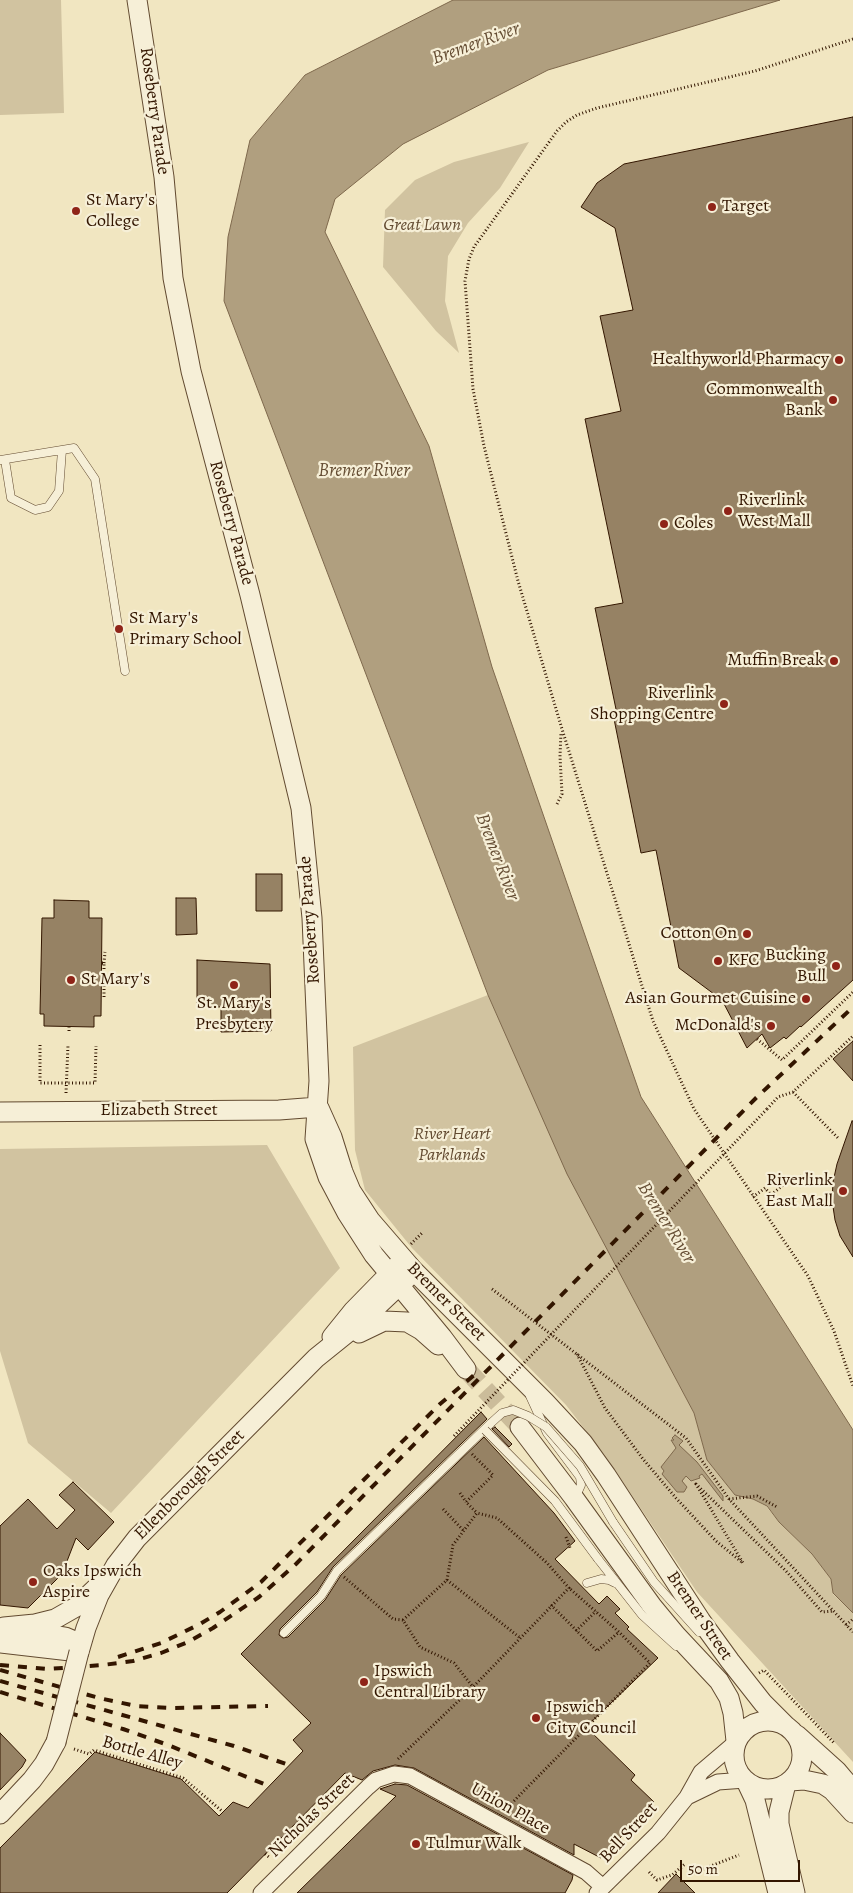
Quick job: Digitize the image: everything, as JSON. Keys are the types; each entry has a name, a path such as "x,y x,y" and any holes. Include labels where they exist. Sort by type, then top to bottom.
{"street":[{"name":"Roseberry Parade","path":"137,0 164,177 173,278 191,371 250,595 301,808 312,918 319,1081 318,1107"},
{"name":"Elizabeth Street","path":"0,1112 279,1110 318,1107"},
{"name":"Bremer Street","path":"318,1107 332,1137 351,1191 370,1220 561,1418 593,1456 701,1622 740,1674 763,1703 837,1771 853,1790"},
{"name":"Bremer Street","path":"318,1107 316,1139 328,1177 346,1213 374,1254 442,1337 464,1368"},
{"name":"Ellenborough Street","path":"0,1814 36,1775 56,1742 76,1647 92,1609 112,1571 125,1552 316,1358 352,1310 395,1279 408,1259"},
{"name":"Ellenborough Street","path":"316,1358 374,1324 392,1320 408,1322 421,1330 464,1368"},
{"name":"Bremer Street","path":"520,1427 552,1476 652,1606 719,1681 729,1698 733,1713 736,1742"},
{"path":"1,1632 60,1617 80,1604 112,1571"},
{"path":"1,1632 76,1647"},
{"path":"778,1893 755,1800 746,1781 738,1772 734,1763 733,1753 736,1742 743,1730 761,1721 774,1721 790,1728 801,1745 802,1757 797,1772 788,1782 779,1812 779,1824 795,1893"},
{"name":"Bell Street","path":"600,1890 658,1833 702,1772 736,1742"},
{"name":"Union Place","path":"394,1768 586,1872 600,1890"},
{"name":"Nicholas Street","path":"261,1893 368,1786 394,1768"},
{"path":"746,1781 757,1787 769,1789 788,1782 804,1780 823,1784 832,1790 853,1813"},
{"name":"Bell Street","path":"686,1796 718,1782 746,1781"}],"lane":[{"path":"62,450 59,491 48,507 35,510 11,498 2,460 62,450 74,448 95,479 125,671"},
{"path":"518,1374 547,1433 580,1478 579,1491 571,1501"},
{"path":"284,1633 321,1596 337,1571 502,1413 510,1410 520,1412 541,1423 560,1441 580,1466 639,1563 663,1593 740,1674"},
{"path":"482,1432 555,1501 598,1560 652,1627 675,1646 706,1666"},
{"path":"587,1583 605,1579 615,1583 620,1588"}],"path":[{"path":"853,39 755,71 597,108 576,115 556,131 474,246 469,259 465,281 473,389 484,446 518,581 653,1021 694,1109 808,1276 834,1331 853,1386"},
{"path":"557,804 562,794 560,756 562,729"},
{"path":"104,997 103,963 105,952"},
{"path":"757,1039 782,1060 853,992"},
{"path":"454,1436 778,1097 792,1092 853,1036"},
{"path":"40,1045 40,1083 95,1083 96,1046"},
{"path":"66,1093 68,1045"},
{"path":"792,1092 839,1139"},
{"path":"753,1197 765,1188 771,1195 782,1186 801,1176"},
{"path":"408,1259 422,1232"},
{"path":"492,1289 686,1438 729,1500 848,1624 853,1632"},
{"path":"577,1354 605,1408 682,1506 716,1541 743,1563 696,1484 786,1571 822,1612 834,1611"},
{"path":"466,1502 493,1475"},
{"path":"460,1493 477,1514 498,1518 547,1563 569,1588 650,1662 509,1806"},
{"path":"729,1500 757,1496 777,1507"},
{"path":"443,1509 464,1531"},
{"path":"337,1571 393,1619 403,1620 447,1580 453,1545 477,1514"},
{"path":"447,1580 519,1637"},
{"path":"394,1768 519,1637 569,1588"},
{"path":"551,1606 597,1651 619,1632"},
{"path":"576,1630 596,1611"},
{"path":"848,1624 853,1619"},
{"path":"403,1620 420,1647 454,1663 473,1687"},
{"name":"Bottle Alley","path":"74,1749 89,1754 94,1750 183,1778 223,1812"},
{"path":"265,1854 269,1858"},
{"path":"693,1873 739,1855"},
{"path":"649,1872 657,1880 672,1875 685,1864"}],"green space":[{"path":"0,0 61,0 64,113 0,115"},
{"name":"Great Lawn","path":"529,142 500,188 468,223 448,256 445,301 459,353 436,331 383,267 385,210 415,180 454,162"},
{"name":"River Heart Parklands","path":"488,995 591,1218 694,1413 707,1460 735,1495 753,1499 766,1506 779,1522 812,1554 831,1579 833,1594 853,1613 853,1762 697,1592 604,1454 566,1405 412,1248 365,1190 355,1150 353,1047"},
{"path":"267,1145 340,1268 111,1513 28,1443 0,1351 0,1149"}],"water":[{"name":"Bremer River","path":"453,0 780,0 548,70 403,144 335,199 325,232 429,446 492,667 641,1097 853,1430 853,1613 833,1593 831,1579 812,1554 779,1522 767,1506 753,1499 735,1495 707,1460 694,1413 567,1174 488,995 224,301 228,237 250,140 305,75"},
{"path":"675,1435 683,1441 679,1445 697,1462 723,1496 723,1501 702,1474 699,1476 700,1478 691,1481 686,1476 682,1481 687,1487 684,1492 677,1492 662,1474 664,1471 661,1467 676,1448 671,1440 674,1440 672,1438"}],"building":[{"name":"Riverlink Shopping Centre","path":"853,117 853,980 786,1039 784,1037 770,1048 762,1034 747,1048 722,1000 679,968 656,850 641,853 613,714 617,714 595,608 623,603 585,419 621,411 600,316 633,310 615,228 581,207 597,183 624,164"},
{"path":"256,874 282,874 282,911 256,911"},
{"path":"176,898 196,898 197,934 176,935"},
{"name":"St Mary's","path":"54,900 89,901 89,918 102,918 101,1016 94,1016 94,1027 44,1026 44,1014 40,1014 42,918 54,918"},
{"name":"St. Mary's Presbytery","path":"197,960 270,964 271,1031 221,1032 221,1007 197,1007"},
{"path":"853,1041 853,1081 833,1059"},
{"name":"Riverlink East Mall","path":"852,1121 853,1257 840,1236 832,1200 837,1164"},
{"path":"481,1412 487,1419 333,1567 317,1592 280,1629 279,1635 283,1638 288,1637 325,1600 341,1575 484,1437 554,1513 575,1541 555,1559 599,1604 607,1596 620,1609 615,1613 629,1627 627,1629 658,1658 586,1727 635,1775 631,1780 654,1802 601,1858 574,1844 574,1855 414,1768 395,1765 373,1771 362,1780 345,1773 227,1893 0,1893 0,1848 95,1752 181,1779 219,1816 233,1802 248,1808 303,1751 293,1740 311,1723 241,1654"},
{"path":"495,1427 512,1444 509,1447 492,1429"},
{"path":"73,1482 114,1522 88,1550 76,1538 62,1574 28,1608 0,1605 0,1526 28,1499 57,1529 75,1510 59,1495"},
{"path":"0,1733 26,1760 22,1767 0,1790"},
{"name":"Tulmur Walk","path":"395,1784 407,1785 573,1875 565,1893 297,1893 396,1796 380,1789"},
{"path":"676,1874 695,1893 658,1893"}],"tunnel":[{"path":"466,1369 520,1427"}],"railway":[{"path":"0,1665 48,1669 133,1661 161,1653 188,1642 213,1628 259,1597 296,1564 756,1098 853,1007"},
{"path":"118,1657 161,1643 200,1624 261,1582 440,1404 480,1370"},
{"path":"0,1670 99,1698 136,1706 170,1708 268,1706"},
{"path":"0,1681 234,1746 289,1765"},
{"path":"0,1692 123,1729 269,1786"}],"place":[{"name":"Target","path":"712,207"},
{"name":"St Mary's College","path":"76,211"},
{"name":"Healthyworld Pharmacy","path":"839,360"},
{"name":"Commonwealth Bank","path":"833,400"},
{"name":"Riverlink West Mall","path":"728,511"},
{"name":"Coles","path":"664,524"},
{"name":"St Mary's Primary School","path":"119,629"},
{"name":"Muffin Break","path":"834,661"},
{"name":"Riverlink Shopping Centre","path":"724,704"},
{"name":"Cotton On","path":"747,934"},
{"name":"KFC","path":"718,961"},
{"name":"Bucking Bull","path":"836,966"},
{"name":"St Mary's","path":"71,980"},
{"name":"St. Mary's Presbytery","path":"234,985"},
{"name":"Asian Gourmet Cuisine","path":"806,999"},
{"name":"McDonald's","path":"771,1026"},
{"name":"Riverlink East Mall","path":"843,1191"},
{"name":"Oaks Ipswich Aspire","path":"33,1582"},
{"name":"Ipswich Central Library","path":"364,1682"},
{"name":"Ipswich City Council","path":"536,1718"},
{"name":"Tulmur Walk","path":"416,1844"}]}
